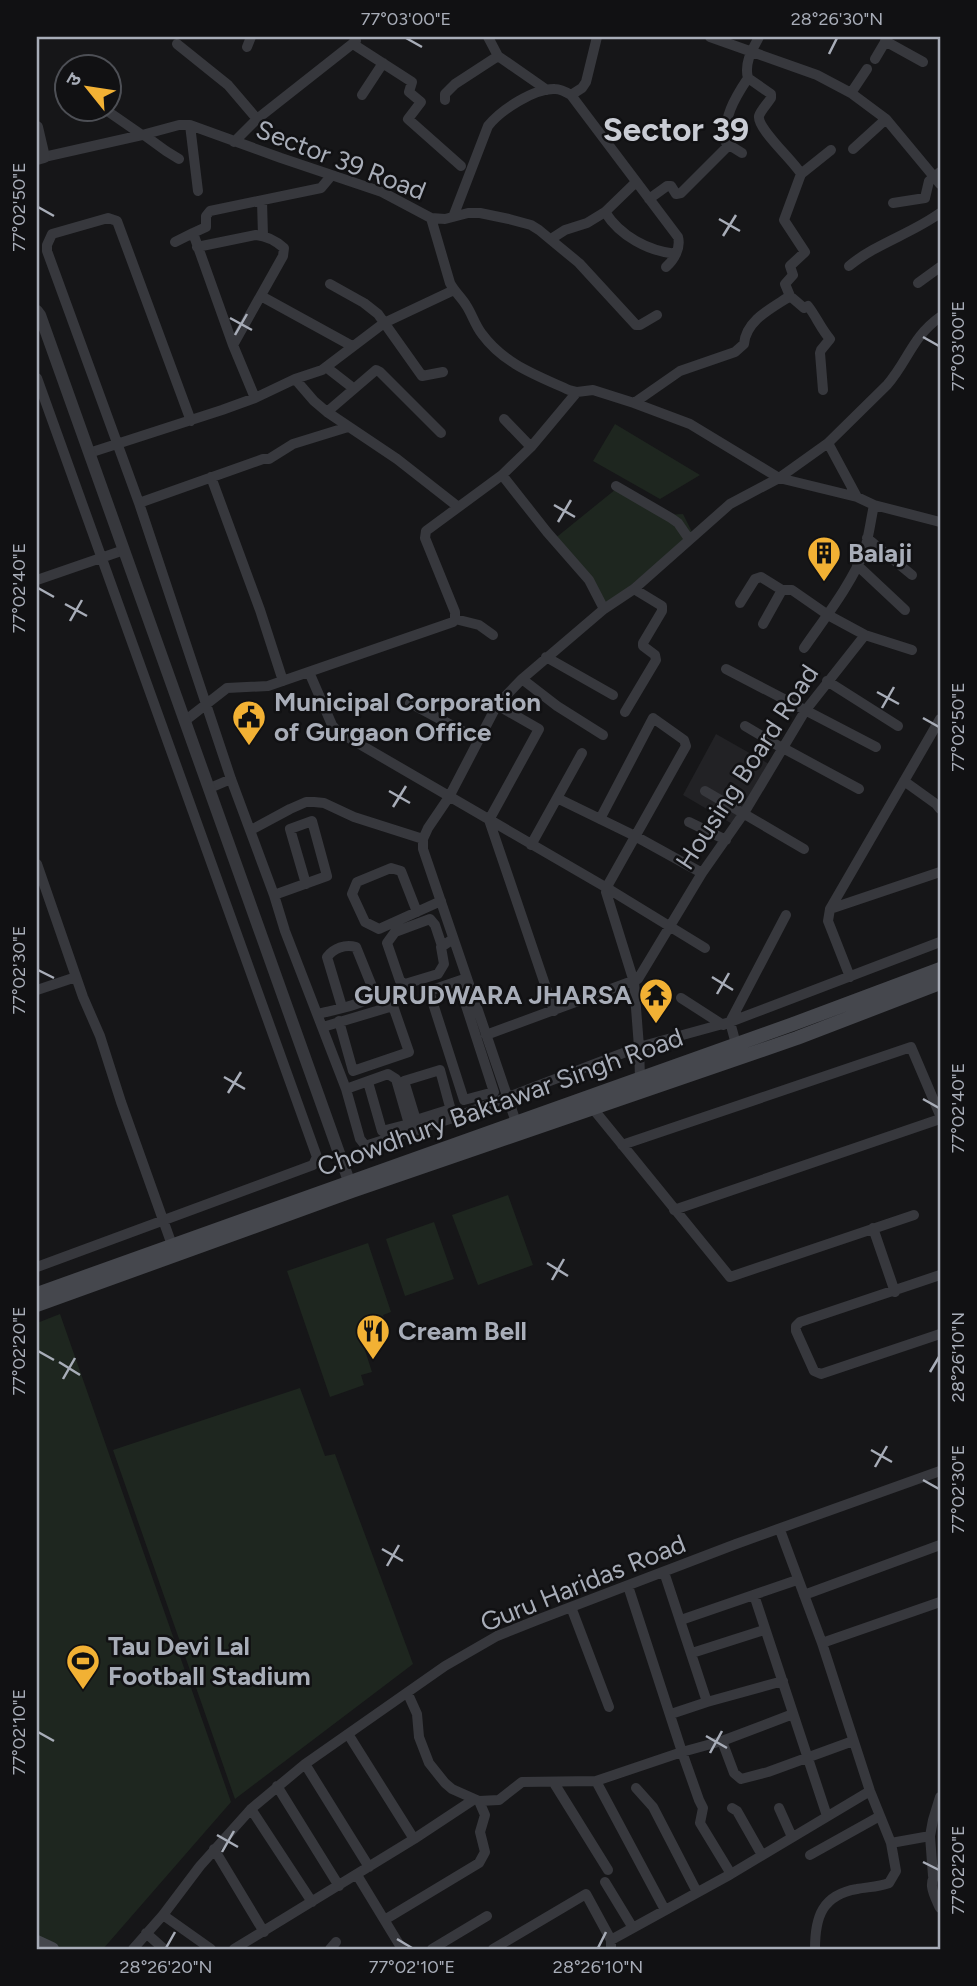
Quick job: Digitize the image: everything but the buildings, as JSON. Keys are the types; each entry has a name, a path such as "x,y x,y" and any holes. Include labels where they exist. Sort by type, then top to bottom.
{"main road":[{"name":"Chowdhury Baktawar Singh Road","path":"37,1305 589,1103 640,1078 940,969"},
{"name":"Chowdhury Baktawar Singh Road","path":"37,1294 516,1122 589,1103 797,1038 940,983"},
{"path":"37,1942 52,1949"}],"street":[{"path":"234,142 257,119 362,37"},
{"path":"488,37 498,56 547,90"},
{"path":"571,95 586,82 597,37"},
{"path":"710,37 817,75 851,93 886,119 938,178 927,184 925,198 893,204"},
{"path":"742,153 726,140 727,115 748,78 746,66 759,37"},
{"path":"875,59 886,39 923,62"},
{"path":"355,40 412,82 409,92 421,102 408,119 461,166"},
{"path":"177,44 228,85 257,119"},
{"path":"445,100 445,94 455,84 498,56"},
{"path":"362,95 383,63"},
{"path":"851,93 867,69"},
{"path":"748,78 771,94 759,120 764,130 801,174"},
{"path":"453,217 488,126 496,116 523,98 557,89 571,95 678,237 680,241 676,254 666,267"},
{"path":"853,149 886,119"},
{"path":"122,121 179,159"},
{"path":"37,127 40,158 179,125 190,125 198,191"},
{"name":"Sector 39 Road","path":"190,125 382,192 431,218 454,290 466,304 480,332 504,357 517,366 576,392 593,390 690,424 779,478 857,497 874,505 940,522"},
{"path":"649,199 667,186 671,186 676,194 681,193 729,145"},
{"path":"823,390 820,354 830,339 808,306 804,308 790,296 785,284 793,275 790,266 805,252 784,220 801,174 831,150"},
{"path":"175,242 206,227 206,216 211,211 321,188 331,176"},
{"path":"551,239 606,212 636,182"},
{"path":"261,201 263,236"},
{"path":"606,212 613,225 623,232 652,249 676,254"},
{"path":"431,218 480,213 531,226 579,263 636,325 640,326 657,315"},
{"path":"849,266 881,244 928,222 940,213"},
{"path":"191,421 117,221 108,218 51,234 47,251 139,503 231,779 364,1144 368,1145 414,1126 508,1098 639,1047 727,1024 940,942"},
{"path":"193,233 255,398"},
{"path":"197,247 256,235 284,248 283,256 233,345"},
{"path":"918,283 940,267"},
{"path":"330,284 371,308 422,376 443,372"},
{"path":"89,453 255,398 326,367 384,323 454,290"},
{"path":"261,296 352,346"},
{"path":"634,403 680,371 736,352 744,344 756,319 790,296"},
{"path":"37,311 186,720 349,1181"},
{"path":"462,980 429,991 464,1100 494,1092 453,939 423,849 428,828 449,797 497,705 546,657 604,609 634,589 730,504 779,478 828,443 887,385 923,331 940,317"},
{"path":"326,367 354,388"},
{"path":"327,412 376,370 441,433"},
{"path":"37,378 317,1157 313,1165 37,1267"},
{"path":"295,379 327,412 397,459 457,506"},
{"path":"455,620 455,612 426,531 502,475 531,447 576,392"},
{"path":"504,419 531,447"},
{"path":"139,503 263,458 270,459 293,444 348,427"},
{"path":"828,443 857,497"},
{"path":"502,475 589,580 604,609"},
{"path":"211,477 283,681"},
{"path":"616,486 678,523 689,539"},
{"path":"804,648 828,615 858,565 874,505"},
{"path":"867,538 912,575"},
{"path":"37,580 124,550"},
{"path":"858,565 905,610"},
{"path":"740,603 752,582 758,577 763,578 782,590 792,590 828,615 865,635 912,650"},
{"path":"625,712 656,660 655,655 643,646 643,643 663,611 662,606 634,589"},
{"path":"763,624 782,590"},
{"path":"186,720 227,688 268,686 455,620 479,625 493,635"},
{"name":"Housing Board Road","path":"634,982 642,975 702,873 744,813 805,711 865,635"},
{"path":"546,657 613,695"},
{"path":"726,669 876,747"},
{"path":"309,672 337,731 705,948"},
{"path":"522,679 557,706 603,735"},
{"path":"827,681 898,726"},
{"path":"410,703 479,740"},
{"path":"497,705 539,729 489,820 554,1011"},
{"path":"600,819 653,718 684,740 686,746 607,888 606,896 634,982 640,1078"},
{"path":"850,977 828,921 830,909 940,719"},
{"path":"745,726 859,789"},
{"path":"531,845 582,753"},
{"path":"209,788 231,779"},
{"path":"904,781 940,809"},
{"path":"705,791 804,849"},
{"path":"557,798 702,873"},
{"path":"251,830 290,808 314,802 324,803 354,817 424,839"},
{"path":"274,895 306,884 327,876 312,821 290,830 306,884"},
{"path":"689,822 726,840"},
{"path":"37,864 172,1245"},
{"path":"417,912 401,871 391,867 357,882 352,894 365,922 379,929 417,912 441,901"},
{"path":"830,909 940,872"},
{"path":"727,1024 786,915"},
{"path":"442,946 435,925 430,919 395,932 387,943 400,981 405,984 438,974 444,964 440,950 453,939"},
{"path":"318,1014 371,999 374,995 356,947 349,945 340,947 327,957 342,1007"},
{"path":"37,990 76,977"},
{"path":"462,980 486,1035 516,1122"},
{"path":"486,1035 634,982"},
{"path":"681,998 727,1024 737,1044"},
{"path":"323,1027 339,1021 393,1006 409,1052 353,1071 339,1021"},
{"path":"622,1145 911,1047 940,1117 674,1210"},
{"path":"414,1126 404,1081 440,1070 452,1114"},
{"path":"346,1089 388,1074 396,1079 414,1126"},
{"path":"368,1082 383,1131 414,1126"},
{"path":"589,1103 730,1277 914,1215"},
{"path":"873,1228 895,1292"},
{"path":"940,1275 800,1322 796,1326 797,1337 814,1371 821,1374 940,1334"},
{"name":"Guru Haridas Road","path":"133,1949 214,1849 251,1809 305,1764 445,1666 497,1636 570,1607 736,1544 940,1473"},
{"path":"780,1530 822,1643 870,1791 891,1843 896,1871 893,1879 883,1886 853,1890 828,1900 819,1916 815,1949"},
{"path":"804,1595 940,1545"},
{"path":"664,1572 707,1702"},
{"path":"681,1620 797,1580"},
{"path":"628,1586 703,1808 701,1823 731,1874"},
{"path":"754,1595 827,1816"},
{"path":"822,1643 940,1602"},
{"path":"570,1607 609,1707"},
{"path":"692,1653 764,1630"},
{"path":"671,1714 783,1681"},
{"path":"408,1694 418,1714 419,1737 429,1763 444,1783 476,1800 499,1800 522,1782 596,1781 722,1741 793,1714"},
{"path":"348,1734 414,1839"},
{"path":"722,1741 734,1773 741,1779 853,1741"},
{"path":"305,1764 369,1867"},
{"path":"596,1781 665,1910"},
{"path":"554,1783 608,1870"},
{"path":"277,1786 339,1886"},
{"path":"636,1788 653,1807 697,1892"},
{"path":"493,1949 586,1894 611,1945 633,1928 731,1874 870,1791"},
{"path":"940,1797 930,1836 937,1872 931,1885 940,1908"},
{"path":"234,1949 476,1800"},
{"path":"386,1919 479,1863 484,1857 480,1832 485,1815 476,1800"},
{"path":"732,1808 737,1811 762,1855"},
{"path":"779,1808 792,1836"},
{"path":"251,1809 312,1902"},
{"path":"810,1855 880,1816"},
{"path":"891,1843 930,1836"},
{"path":"214,1849 264,1932"},
{"path":"357,1875 402,1949"},
{"path":"606,1882 633,1928"},
{"path":"163,1915 211,1949"},
{"path":"432,1949 486,1916"},
{"path":"146,1933 164,1949"}],"shaded area":[{"path":"615,424 700,475 660,499 593,461"},
{"path":"616,489 665,515 683,514 692,532 604,609 594,587 553,540"},
{"path":"716,734 769,764 734,825 683,795"},
{"path":"508,1195 533,1265 478,1285 452,1215"},
{"path":"434,1222 454,1279 405,1296 386,1239"},
{"path":"368,1243 391,1312 383,1315 385,1321 379,1323 382,1331 361,1338 372,1372 361,1375 364,1385 330,1397 287,1271"},
{"path":"60,1314 231,1802 103,1949 59,1949 37,1938 37,1323"},
{"path":"300,1388 325,1456 335,1454 413,1664 235,1799 113,1450"}],"place":[{"name":"Balaji","path":"824,583"},
{"name":"Municipal Corporation of Gurgaon Office","path":"249,747"},
{"name":"GURUDWARA JHARSA","path":"656,1025"},
{"name":"Cream Bell","path":"373,1361"},
{"name":"Tau Devi Lal Football Stadium","path":"83,1691"}],"district":[{"name":"Sector 39","path":"676,129"}]}
